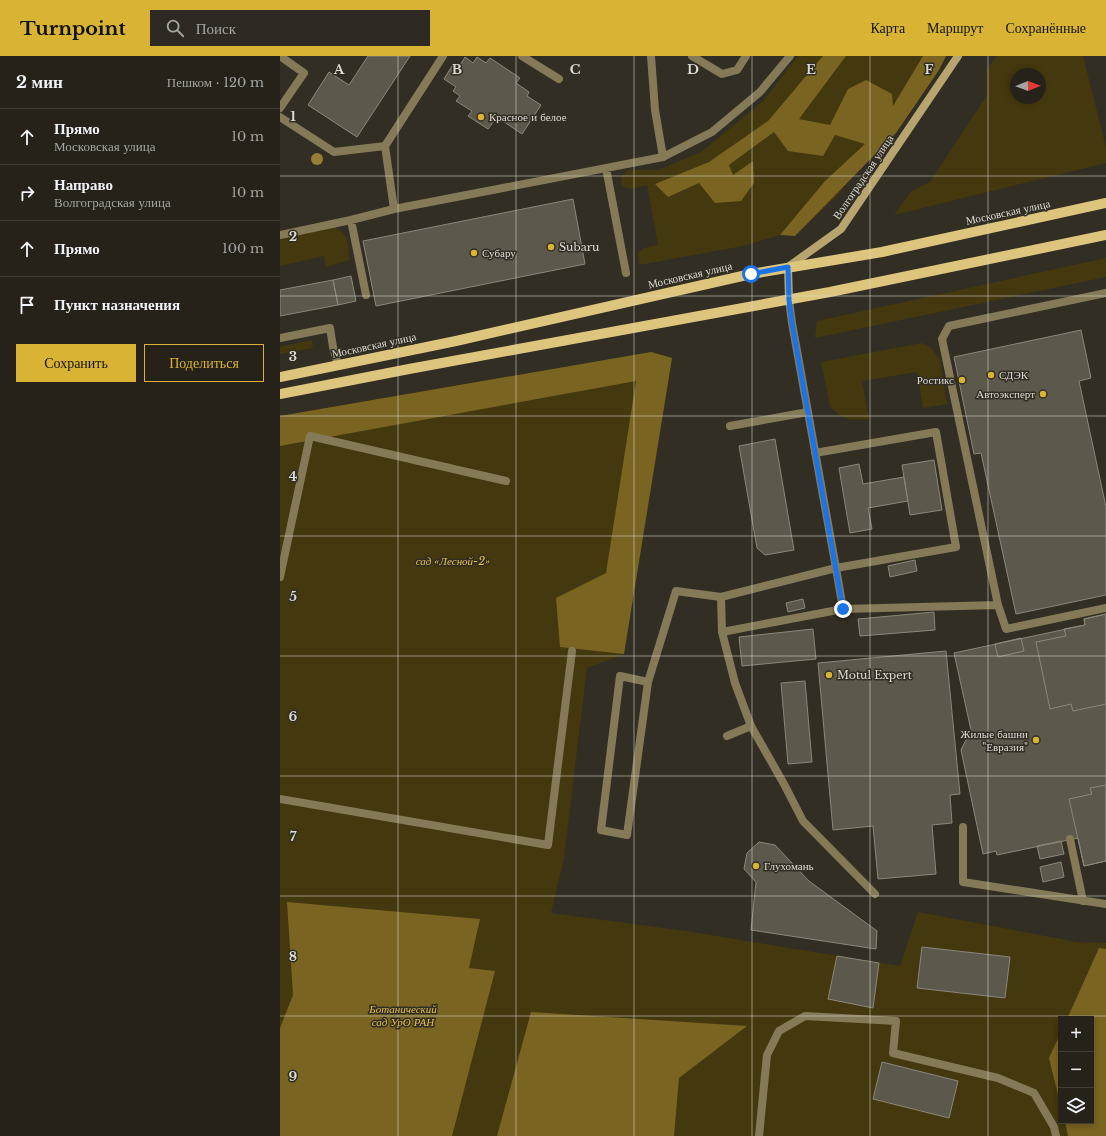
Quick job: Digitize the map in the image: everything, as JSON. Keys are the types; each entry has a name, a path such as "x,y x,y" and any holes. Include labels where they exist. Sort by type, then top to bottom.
{"main road":[{"name":"Московская улица","path":"280,377 456,341 751,274 882,252 1106,202"},
{"path":"280,394 789,300 1106,235"}],"street":[{"path":"280,56 304,73 280,108"},
{"path":"394,209 385,146 443,56"},
{"path":"522,56 560,79"},
{"path":"651,56 655,110 663,157"},
{"path":"692,56 722,74 737,70 746,56"},
{"path":"280,235 394,209 663,157 712,132 760,92 790,56"},
{"name":"Волгоградская улица","path":"788,267 841,229 958,56"},
{"path":"280,117 334,152 385,146"},
{"path":"606,168 626,273"},
{"path":"351,220 366,295"},
{"path":"788,267 789,300 792,323 843,609"},
{"path":"1106,293 949,326 942,339 998,605 1006,629 1106,608"},
{"path":"280,338 330,328 332,347 338,365"},
{"path":"730,426 808,412"},
{"path":"648,682 620,676 601,830 627,835 648,682 676,591 722,597 836,568 956,547 936,432 815,453"},
{"path":"280,577 310,436 506,481"},
{"path":"722,597 722,632 735,683 751,726 803,821 875,894"},
{"path":"722,632 843,609 998,605"},
{"path":"280,799 548,845 572,651"},
{"path":"727,736 751,726"},
{"path":"962,827 963,882 1106,904"},
{"path":"1070,839 1083,901"},
{"path":"759,1136 767,1055 779,1031 805,1016 896,1020 894,1053 998,1078 1034,1093 1054,1127 1056,1136"}],"green space":[{"path":"798,56 932,56 840,193 803,228 743,246 639,265 638,253 644,248 658,245 647,185 631,189 622,186 621,177 628,170 659,170 701,152 763,101"},
{"path":"823,56 846,56 799,119 830,125 848,89 866,80 892,94 893,106 923,56 946,56 939,70 896,133 795,236 780,235 825,181 865,144 835,135 823,156 788,151 774,132 729,165 733,175 753,161 754,183 741,201 715,203 699,183 668,197 655,184 709,162 768,121"},
{"path":"996,56 1083,56 1106,147 1106,163 894,215 911,191 930,182 987,95 987,69"},
{"path":"335,227 346,237 349,260 326,267 324,256 280,266 280,239"},
{"path":"1106,258 1106,277 815,338 817,321"},
{"path":"312,340 313,348 280,354 280,347"},
{"path":"922,343 931,348 940,360 947,404 923,408 917,372 862,381 869,419 851,420 839,415 830,406 821,362"},
{"path":"651,352 672,358 624,654 587,668 564,858 551,913 686,931 900,966 918,912 1077,942 1106,943 1106,1136 280,1136 280,416"},
{"path":"651,352 672,358 624,654 560,647 556,598 606,573 636,381 280,446 280,416"},
{"name":"Ботанический сад УрО РАН","path":"287,902 480,919 469,968 495,971 452,1136 280,1136 280,1028 293,995"},
{"path":"1099,948 1106,949 1106,1136 1068,1136 1066,1124 1094,1124 1094,1016 1068,1016"},
{"path":"531,1012 747,1026 679,1078 674,1136 497,1136"},
{"path":"1058,1038 1058,1095 1049,1058"}],"building":[{"path":"368,56 410,56 357,137 308,105 329,72 349,85"},
{"path":"465,57 473,63 477,57 486,63 490,58 520,78 516,83 529,92 527,96 541,105 522,134 497,117 488,129 468,116 472,111 456,101 460,96 453,91 456,87 444,79 452,66 457,70"},
{"name":"Субару","path":"573,199 585,264 376,306 363,241"},
{"path":"351,276 356,301 338,305 333,280"},
{"path":"333,280 338,305 280,316 280,290"},
{"path":"1081,330 1091,378 1079,381 1106,507 1106,595 1016,614 981,453 974,454 954,357"},
{"path":"775,439 794,550 765,555 757,548 739,446"},
{"path":"934,460 942,510 910,515 902,465"},
{"path":"859,464 863,484 904,477 908,501 868,508 872,529 850,533 839,468"},
{"path":"915,560 917,571 890,577 888,566"},
{"path":"803,599 805,608 788,612 786,603"},
{"path":"934,612 935,630 860,636 858,619"},
{"path":"1106,614 1106,704 1073,711 1071,704 1050,709 1036,642 1066,636 1064,629 1085,625 1084,619"},
{"name":"Жилые башни \"Евразия\"","path":"1106,614 1106,861 1084,866 1078,838 997,855 996,851 983,854 961,750 971,730 954,653 1085,625 1084,619"},
{"path":"813,629 816,659 742,666 739,637"},
{"path":"1021,638 1024,651 998,657 995,644"},
{"path":"946,651 960,794 950,795 952,823 932,825 936,874 878,879 873,826 833,830 818,663"},
{"path":"805,681 812,762 788,764 781,683"},
{"path":"1106,785 1106,861 1084,866 1069,799 1092,794 1090,788"},
{"path":"1061,841 1064,854 1040,859 1037,846"},
{"path":"759,842 775,845 809,881 877,931 876,949 751,930 756,882 744,869 747,853"},
{"path":"1061,862 1064,877 1043,882 1040,867"},
{"path":"922,947 1010,957 1005,998 917,988"},
{"path":"837,956 879,963 873,1008 828,999"},
{"path":"882,1062 958,1081 949,1118 873,1099"}],"place":[{"name":"Красное и белое","path":"481,117"},
{"name":"Subaru","path":"551,247"},
{"name":"Субару","path":"474,253"},
{"name":"СДЭК","path":"991,375"},
{"name":"Ростикс","path":"962,380"},
{"name":"Автоэксперт","path":"1043,394"},
{"name":"Motul Expert","path":"829,675"},
{"name":"Жилые башни \"Евразия\"","path":"1036,740"},
{"name":"Глухомань","path":"756,866"}],"route":[{"path":"751,274 788,267 789,300 792,323 843,609"}],"park label":[{"name":"сад «Лесной-2»","path":"453,561"}]}
